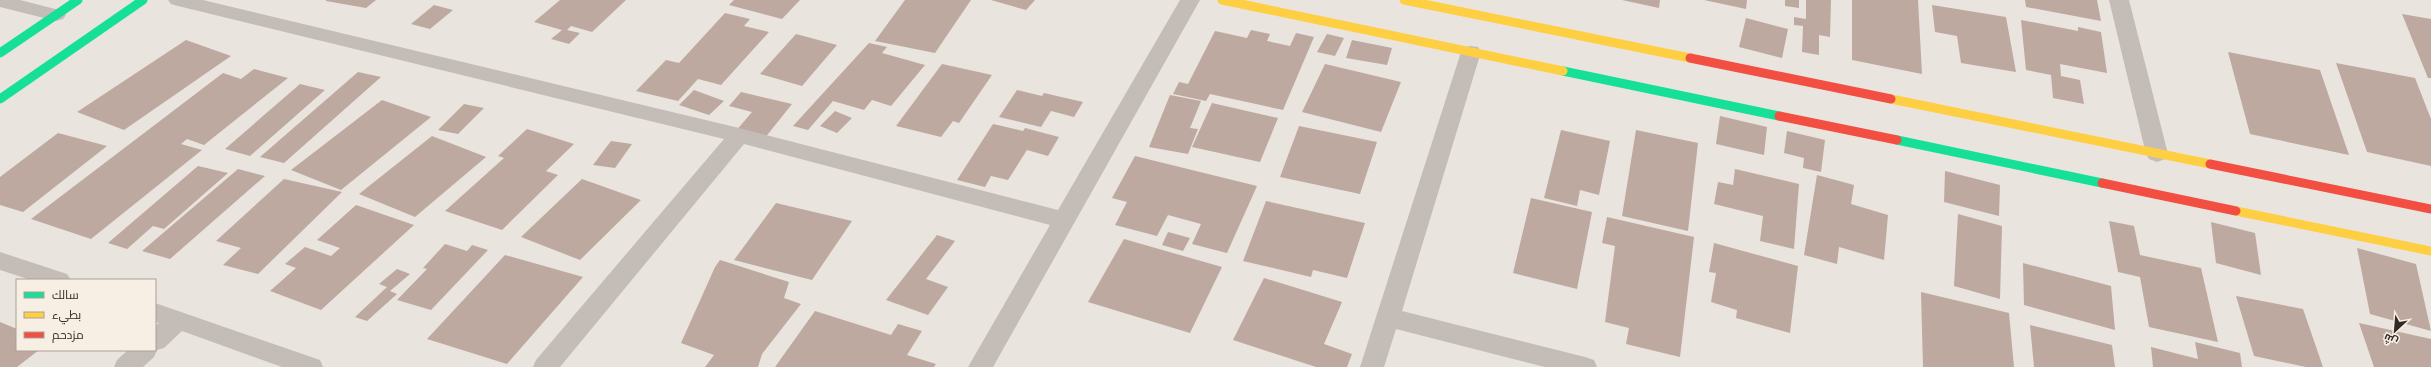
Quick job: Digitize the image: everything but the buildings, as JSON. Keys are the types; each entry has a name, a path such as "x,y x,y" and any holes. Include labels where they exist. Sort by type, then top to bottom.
{"street":[{"path":"0,52 78,0"},
{"path":"0,99 143,0"},
{"path":"178,0 739,135 1064,220"},
{"path":"980,367 1190,0"},
{"path":"1222,0 2431,250"},
{"path":"1404,0 2431,210"},
{"path":"2118,0 2157,154"},
{"path":"0,1 56,15"},
{"path":"1372,367 1471,52"},
{"path":"545,367 739,135"},
{"path":"0,261 56,279"},
{"path":"156,312 179,319 311,367"},
{"path":"1387,317 1585,367"},
{"path":"156,340 179,319"},
{"path":"126,367 144,351"}],"traffic: fast":[{"path":"0,53 78,0"},
{"path":"0,99 143,0"},
{"path":"1563,71 1779,116"},
{"path":"1897,140 2102,183"}],"traffic: slow":[{"path":"1222,0 1563,71"},
{"path":"1404,0 1690,58"},
{"path":"1891,99 2210,164"},
{"path":"2236,211 2431,251"}],"traffic: jam":[{"path":"1690,58 1891,99"},
{"path":"1779,116 1897,140"},
{"path":"2210,164 2431,209"},
{"path":"2102,183 2236,211"}]}
